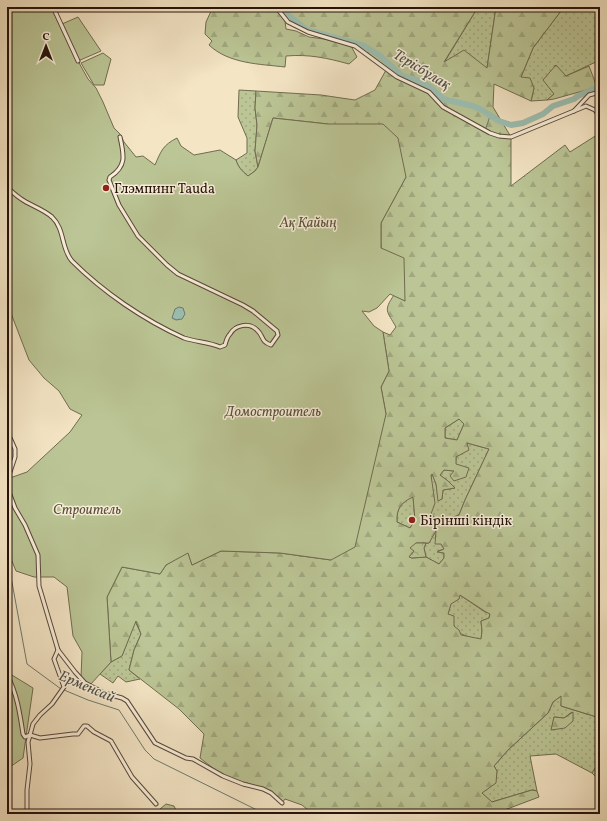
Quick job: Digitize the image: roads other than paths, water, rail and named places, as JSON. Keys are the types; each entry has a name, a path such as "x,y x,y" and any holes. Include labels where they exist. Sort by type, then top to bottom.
{"street":[{"path":"53,7 78,60"},
{"path":"276,7 288,22 308,32 355,46 397,77 429,92 443,107 499,136 511,137 586,106 595,110 600,117"},
{"path":"573,112 589,94 600,92"},
{"path":"7,187 15,195 46,213 57,222 63,238 65,249 71,260 110,294 148,319 186,339 220,347 224,345 230,332 235,328 245,325 252,326 257,330 265,343 271,345 278,335 277,331 253,311 231,298 178,274 138,236 119,205 109,180 110,177 121,168 123,150 120,137"},
{"path":"7,431 15,449 15,457 8,478 8,487 15,508 38,555 39,586 58,650 75,672 86,683 104,693 127,701 155,743 186,758 193,759 223,776 243,784 263,789 271,793 282,803"},
{"path":"27,814 27,790 30,764 28,742 33,724 52,704 64,687 54,658 58,650"},
{"path":"7,675 16,697 23,734 25,737 30,735 40,738 78,734 84,726 87,726 94,732 111,741 132,777 156,804"}],"water":[{"path":"179,307 183,308 185,314 182,319 176,320 172,318 175,309"}],"waterway":[{"name":"Терісбұлақ","path":"282,7 283,11 307,30 364,46 379,55 402,76 416,80 430,87 443,99 473,106 499,121 511,125 523,123 543,114 553,106 574,99 594,89 600,88"},
{"path":"486,128 490,116"},
{"name":"Ерменсай","path":"7,555 27,664 61,689"},
{"name":"Ерменсай","path":"64,690 119,710 145,750 154,759 265,814"}],"place":[{"name":"Глэмпинг Tauda","path":"106,188"},
{"name":"Бірінші кіндік","path":"412,520"}],"park label":[{"name":"Ақ Қайың","path":"308,222"},
{"name":"Домостроитель","path":"273,411"},
{"name":"Строитель","path":"87,509"}]}
